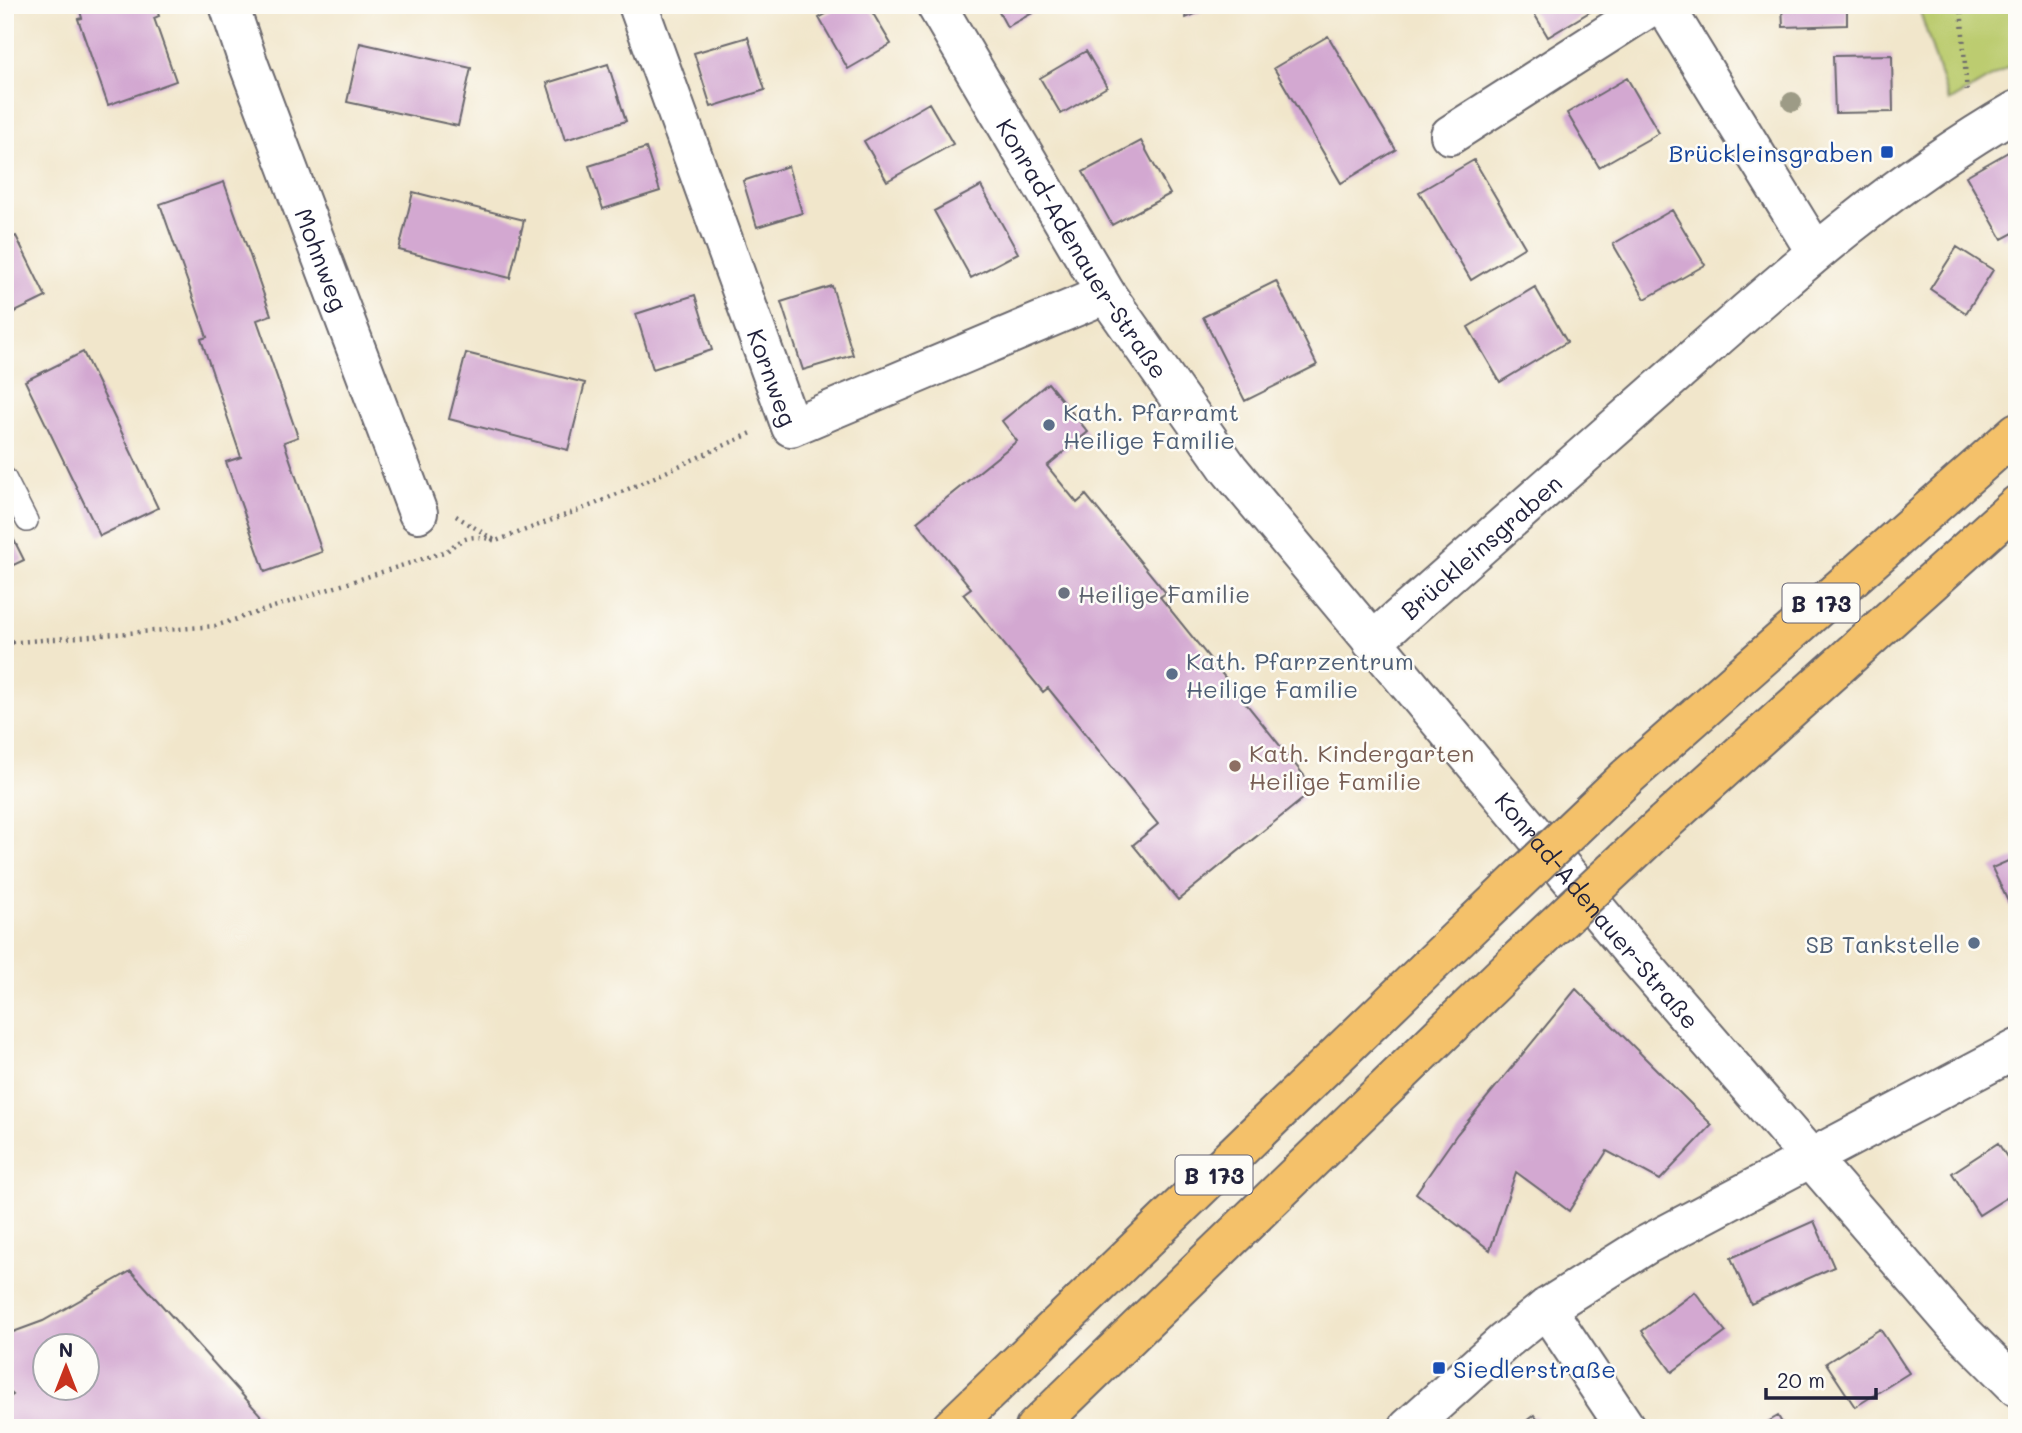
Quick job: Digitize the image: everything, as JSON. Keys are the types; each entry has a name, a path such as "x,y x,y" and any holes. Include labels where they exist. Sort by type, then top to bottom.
{"highway":[{"name":"B 173","path":"951,1428 1628,777 1722,690 2017,432"},
{"name":"B 173","path":"1035,1428 1516,962 1664,823 2017,505"}],"street":[{"name":"Mohnweg","path":"229,5 253,78 418,513"},
{"name":"Kornweg","path":"638,5 791,427 1106,294"},
{"name":"Konrad-Adenauer-Straße","path":"936,5 1106,294 1229,469 1634,954 1956,1326 2017,1387"},
{"path":"1450,135 1653,5"},
{"path":"1664,5 1815,251"},
{"name":"Brückleinsgraben","path":"1373,642 1815,251 1912,176 1970,137 2017,110"},
{"path":"1409,1428 1505,1341 1546,1308 1646,1245 2017,1049"},
{"path":"1546,1308 1626,1428"}],"lane":[{"path":"5,478 27,520"}],"path":[{"path":"1961,5 1970,137"},
{"path":"5,643 215,626 447,551 461,540 483,537 496,541 595,505 788,417"},
{"path":"418,513 447,511 496,541"}],"green space":[{"path":"1918,5 2017,5 2017,62 1949,102"}],"building":[{"path":"78,5 155,5 159,16 154,18 176,81 108,105 78,19 82,18"},
{"path":"523,5 551,5 551,6 525,14"},
{"path":"842,5 868,5 891,44 848,69 819,18"},
{"path":"995,5 1047,5 1007,27"},
{"path":"1181,5 1216,5 1186,18"},
{"path":"1529,5 1601,5 1548,37"},
{"path":"1782,5 1847,5 1847,25 1783,27"},
{"path":"1328,36 1396,150 1341,183 1274,68"},
{"path":"748,37 765,90 711,107 694,53"},
{"path":"360,43 471,68 458,126 347,102"},
{"path":"1086,51 1107,87 1061,114 1040,78"},
{"path":"1892,55 1893,112 1835,113 1833,56"},
{"path":"608,64 626,121 565,140 547,83"},
{"path":"1627,78 1659,133 1599,167 1567,113"},
{"path":"929,103 953,144 887,181 864,141"},
{"path":"1141,141 1170,194 1112,225 1083,172"},
{"path":"2017,147 2017,231 2002,239 1966,176"},
{"path":"646,148 660,191 603,209 589,166"},
{"path":"1474,160 1525,247 1471,280 1419,192"},
{"path":"788,166 802,213 757,227 743,181"},
{"path":"224,182 271,315 257,320 298,437 284,442 322,552 265,572 226,462 241,457 201,339 207,337 160,204"},
{"path":"981,186 1018,253 971,278 934,211"},
{"path":"413,192 524,220 510,278 399,250"},
{"path":"1672,210 1705,265 1645,299 1613,244"},
{"path":"16,236 46,297 5,317 5,241"},
{"path":"1957,247 1993,270 1966,313 1930,289"},
{"path":"1276,281 1317,365 1245,401 1203,317"},
{"path":"832,286 853,355 803,370 781,302"},
{"path":"1535,287 1567,342 1500,382 1468,327"},
{"path":"695,295 712,350 653,369 636,314"},
{"path":"83,352 158,508 100,536 25,381"},
{"path":"466,353 585,383 568,450 449,419"},
{"path":"1048,383 1088,432 1047,466 1077,503 1086,495 1166,593 1160,597 1315,789 1178,900 1133,845 1158,824 1048,688 1043,692 963,594 971,588 917,522 1017,441 1002,421"},
{"path":"5,522 24,560 5,569"},
{"path":"2017,857 2017,920 1992,868"},
{"path":"1576,989 1712,1125 1660,1180 1607,1151 1569,1211 1516,1172 1490,1250 1416,1193 1457,1134"},
{"path":"1998,1143 2017,1173 2017,1191 1979,1215 1952,1173"},
{"path":"1814,1221 1834,1267 1751,1304 1731,1258"},
{"path":"131,1271 272,1428 5,1428 5,1401 13,1395 5,1387 5,1335 43,1321"},
{"path":"1695,1292 1726,1332 1672,1372 1642,1331"},
{"path":"1880,1329 1909,1373 1855,1407 1826,1363"},
{"path":"1534,1415 1544,1428 1517,1428"},
{"path":"1778,1416 1785,1428 1757,1428"}],"place":[{"name":"Brückleinsgraben","path":"1887,152"},
{"name":"Kath. Pfarramt Heilige Familie","path":"1049,425"},
{"name":"Heilige Familie","path":"1064,593"},
{"name":"Kath. Pfarrzentrum Heilige Familie","path":"1172,674"},
{"name":"Kath. Kindergarten Heilige Familie","path":"1235,766"},
{"name":"SB Tankstelle","path":"1974,943"},
{"name":"Siedlerstraße","path":"1439,1368"}]}
